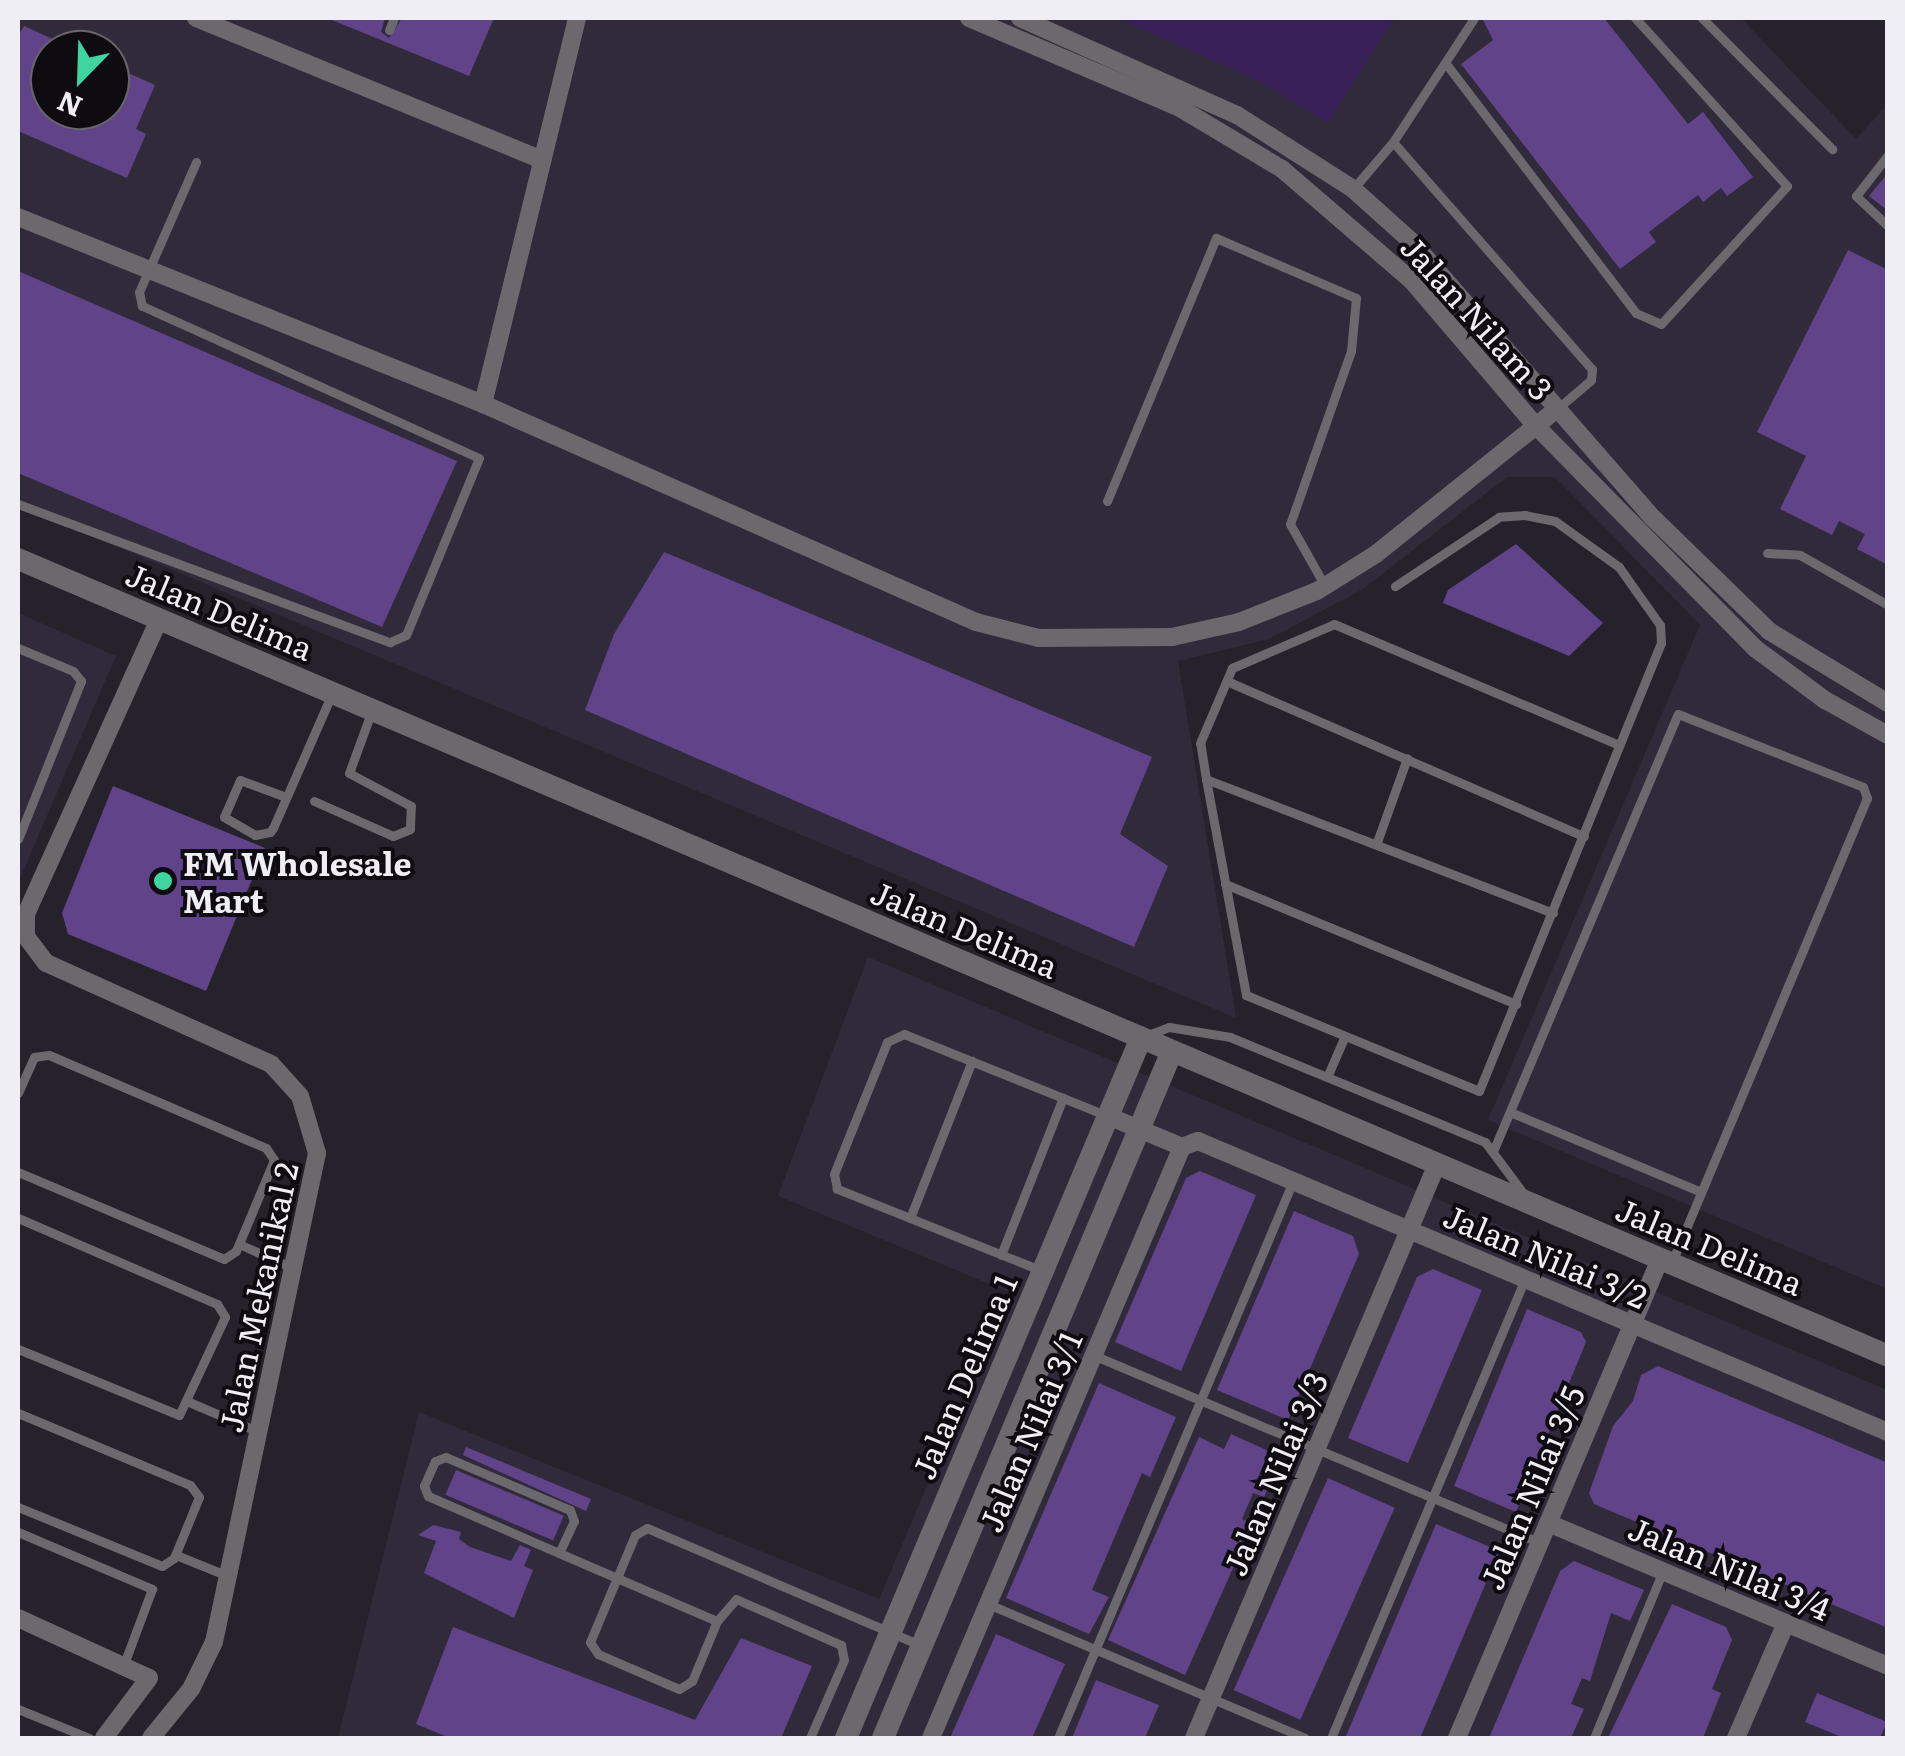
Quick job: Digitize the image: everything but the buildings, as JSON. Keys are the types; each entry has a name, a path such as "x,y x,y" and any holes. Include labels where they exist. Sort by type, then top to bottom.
{"street":[{"path":"196,18 540,159"},
{"path":"483,404 577,18"},
{"name":"Jalan Nilam 3","path":"969,18 1180,108 1282,169 1412,281 1536,426 1756,649 1825,700 1888,735"},
{"name":"Jalan Nilam 3","path":"1020,18 1237,115 1353,188 1412,242 1556,410 1769,632 1888,703"},
{"path":"18,216 148,272 483,404 942,608 1039,638 1172,637 1240,622 1324,586 1376,554 1556,410"},
{"name":"Jalan Delima","path":"18,559 1888,1356"},
{"name":"Jalan Mekanikal 2","path":"151,1738 199,1676 228,1576 296,1269 317,1153 308,1112 289,1081 250,1052 46,963 26,936 26,914 159,619"},
{"name":"Jalan Delima 1","path":"846,1738 1141,1038"},
{"name":"Jalan Delima 1","path":"883,1738 1172,1051"},
{"name":"Jalan Nilai 3/2","path":"1108,1116 1182,1146 1198,1141 1888,1432"},
{"name":"Jalan Nilai 3/1","path":"931,1738 1182,1146"},
{"name":"Jalan Nilai 3/3","path":"1194,1738 1437,1164"},
{"name":"Jalan Nilai 3/5","path":"1457,1738 1632,1324 1666,1262"},
{"name":"Jalan Nilai 3/4","path":"1548,1523 1888,1666"},
{"path":"18,1618 146,1674 150,1683 104,1738"},
{"path":"1736,1738 1786,1623"}],"lane":[{"path":"389,30 394,18"},
{"path":"1353,188 1393,142 1447,65 1474,18"},
{"path":"1447,65 1636,313 1660,324 1787,186 1635,18"},
{"path":"1702,18 1832,149"},
{"path":"1393,142 1592,369 1591,380 1556,410"},
{"path":"1888,155 1856,196 1888,226"},
{"path":"18,504 390,642 406,635 479,468 476,454 146,309 138,297 196,162"},
{"path":"1107,501 1216,238 1356,298 1351,350 1290,524 1324,586"},
{"path":"1395,586 1499,517 1555,522 1618,567 1660,624 1661,644 1516,1004 1475,1092 1246,996 1200,743 1235,667 1337,624 1619,745"},
{"path":"1767,553 1800,555 1888,605"},
{"path":"18,648 73,671 80,681 18,838"},
{"path":"1229,682 1584,836"},
{"path":"286,796 240,780 224,817 265,835 286,796 332,693"},
{"path":"314,801 393,836 410,829 411,806 348,774 372,710"},
{"path":"1494,1149 1678,714 1863,787 1867,798 1702,1192 1666,1262"},
{"path":"1377,842 1407,758"},
{"path":"1206,779 1553,913"},
{"path":"1225,884 1516,1004"},
{"path":"1141,1038 1169,1026 1227,1036 1327,1077 1494,1149 1530,1204"},
{"path":"1042,1271 842,1191 834,1174 890,1038 904,1034 1108,1116"},
{"path":"1327,1077 1344,1038"},
{"path":"18,1093 34,1057 48,1054 266,1148 273,1165 233,1255 218,1258 18,1172"},
{"path":"910,1218 972,1061"},
{"path":"1001,1255 1063,1098"},
{"path":"1510,1112 1702,1192"},
{"path":"1058,1738 1293,1181"},
{"path":"18,1218 221,1308 224,1322 189,1402 179,1414 169,1414 18,1349"},
{"path":"239,1244 296,1269"},
{"path":"1331,1738 1526,1280"},
{"path":"1094,1354 1540,1543"},
{"path":"189,1402 260,1432"},
{"path":"18,1414 195,1488 198,1503 168,1565 157,1565 18,1507"},
{"path":"559,1553 574,1521 570,1510 446,1457 435,1461 424,1486 428,1496 616,1578 717,1621"},
{"path":"810,1738 844,1660 841,1645 736,1599 717,1621 684,1688 598,1654 590,1642 638,1531 652,1528 922,1646"},
{"path":"18,1532 152,1589 124,1664"},
{"path":"176,1555 228,1576"},
{"path":"1594,1738 1663,1571"},
{"path":"988,1604 1305,1738"},
{"path":"18,1709 89,1738"}],"shaded area":[{"path":"18,18 1741,18 1856,139 1887,105 1887,1289 1488,1120 1700,625 1555,477 1507,477 1363,589 1269,639 1178,661 1236,1018 18,505"},
{"path":"1117,18 1394,18 1328,123 1259,81"},
{"path":"18,613 116,656 18,883"},
{"path":"868,957 1887,1390 1887,1738 338,1738 419,1412 879,1599 1009,1292 778,1196"}],"place":[{"name":"FM Wholesale Mart","path":"163,881"}]}
